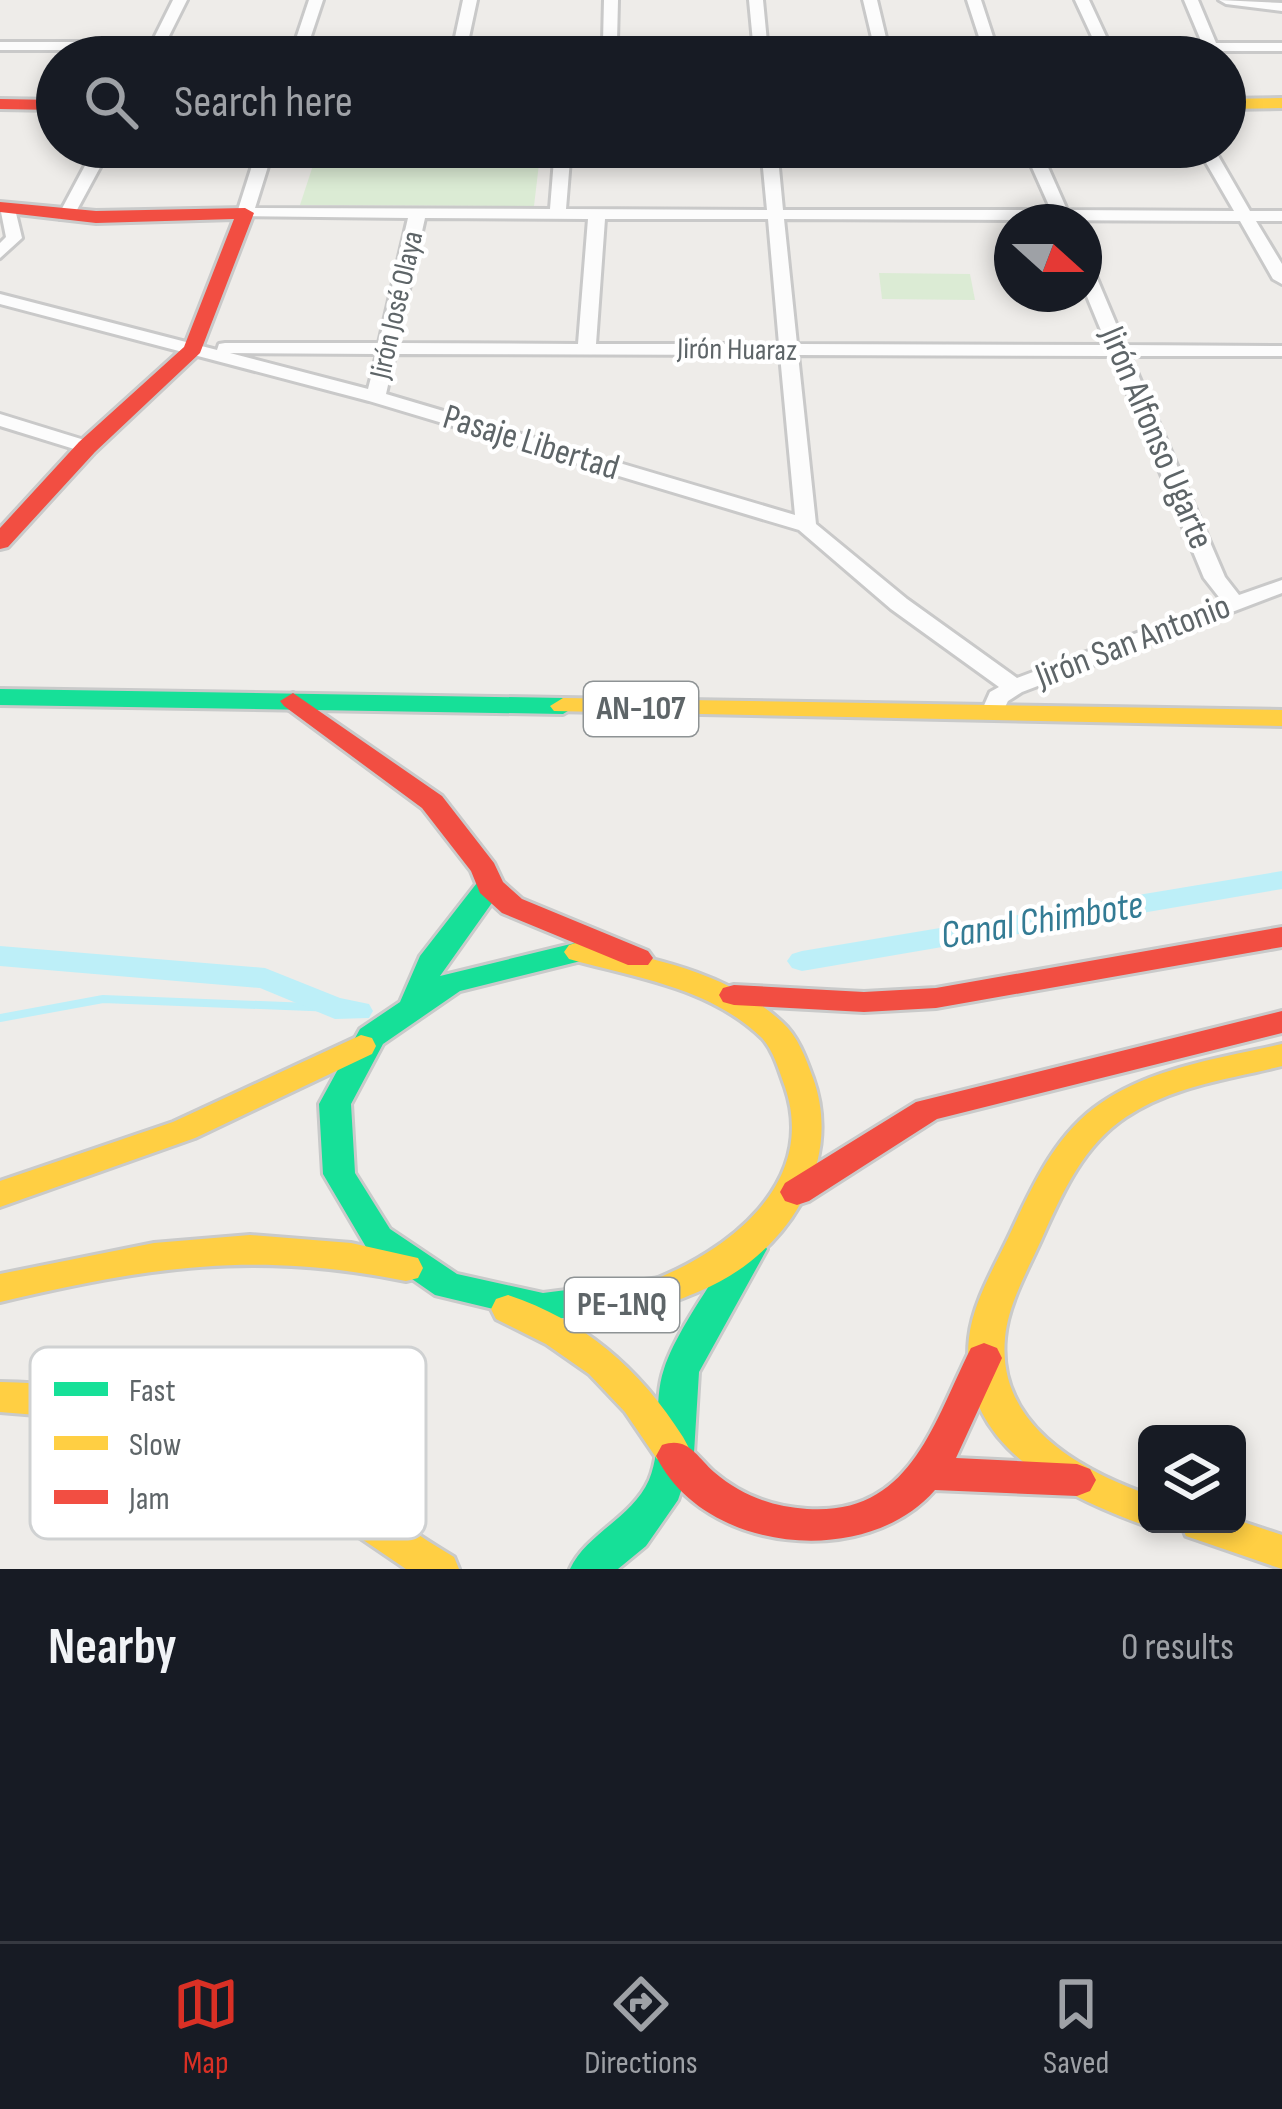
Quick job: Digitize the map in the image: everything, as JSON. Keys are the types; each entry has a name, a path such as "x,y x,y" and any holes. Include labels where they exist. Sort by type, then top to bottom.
{"main road":[{"path":"1246,104 1282,103"},
{"path":"0,104 36,105"},
{"path":"0,542 87,446 193,349 245,213 65,216 4,208"},
{"name":"AN-107","path":"0,697 1282,718"},
{"path":"293,701 432,802 484,869 490,886 512,906 638,958"},
{"path":"413,998 430,963 490,886"},
{"name":"PE-1NQ","path":"734,995 865,1002 937,998 1282,937"},
{"name":"PE-1NQ","path":"0,1194 98,1166 233,1113 361,1046 413,998 463,973 520,957 579,952 638,958 689,972 734,995 779,1034 807,1083 814,1137 797,1192"},
{"name":"PE-1NQ","path":"0,1288 152,1254 219,1246 318,1248 408,1268 489,1302 559,1311 630,1304 695,1283 750,1250 797,1192 927,1110 1282,1022"},
{"name":"PE-1NQ","path":"361,1046 332,1101 330,1161 356,1219 408,1268"},
{"path":"489,1302 566,1333 612,1364 643,1397 675,1456 705,1490 752,1516 814,1534 861,1529 891,1513 949,1444 984,1358 991,1317 1050,1183 1104,1115 1145,1094 1282,1054"},
{"path":"589,1569 628,1539 663,1497 675,1456 672,1408 680,1372 750,1250"},
{"path":"984,1358 1006,1424 1029,1448 1077,1480 1138,1506"},
{"path":"0,1396 30,1398"},
{"path":"924,1473 1077,1480"},
{"path":"1226,1533 1282,1552"},
{"path":"383,1539 440,1569"}],"street":[{"path":"161,36 179,0"},
{"path":"304,36 316,0"},
{"path":"462,36 470,0"},
{"path":"610,36 611,0"},
{"path":"756,0 759,36"},
{"path":"870,0 878,36"},
{"path":"974,0 986,36"},
{"path":"1082,0 1098,36"},
{"path":"1191,0 1206,36"},
{"path":"1226,0 1282,7"},
{"path":"0,46 36,47"},
{"path":"1246,47 1282,47"},
{"path":"65,216 91,168"},
{"path":"259,168 245,213 994,217"},
{"path":"558,212 561,168"},
{"path":"771,168 806,526"},
{"path":"1040,168 1056,204"},
{"path":"1218,168 1282,279"},
{"path":"0,253 14,238 4,208"},
{"name":"Jirón José Olaya","path":"376,397 418,212"},
{"path":"586,347 597,212"},
{"path":"1102,218 1282,216"},
{"name":"Pasaje Libertad","path":"0,299 376,397 806,526 899,604 1014,687"},
{"name":"Jirón Alfonso Ugarte","path":"1102,311 1215,578 1234,603"},
{"name":"Jirón Huaraz","path":"193,349 1282,351"},
{"path":"0,420 87,446"},
{"name":"Jirón San Antonio","path":"993,710 1014,687 1282,586"}],"green space":[{"path":"312,168 539,168 534,206 300,205"},
{"path":"879,273 970,274 975,300 882,299"}],"waterway":[{"name":"Canal Chimbote","path":"802,961 1282,880"},
{"name":"Canal Chimbote","path":"0,956 265,978 335,1008 358,1011"},
{"path":"0,1018 103,999 335,1008"}],"traffic: fast":[{"path":"0,697 563,706"},
{"path":"413,999 431,963 490,886"},
{"path":"579,952 451,983 371,1036 335,1104 339,1174 378,1238 447,1286 543,1307 660,1292"},
{"path":"589,1569 632,1534 665,1489 675,1453 681,1371 750,1249"}],"traffic: slow":[{"path":"1246,104 1282,103"},
{"path":"563,706 1282,718"},
{"path":"579,952 681,978 749,1012 782,1042 807,1105 808,1141 799,1175 781,1207 727,1260 660,1292"},
{"path":"0,1194 184,1130 361,1046"},
{"path":"1138,1507 1059,1470 1011,1427 995,1400 986,1370 994,1310 1053,1182 1074,1148 1100,1120 1154,1089 1282,1055"},
{"path":"0,1288 154,1256 250,1248 299,1250 406,1268"},
{"path":"508,1309 559,1334 602,1364 638,1401 670,1448"},
{"path":"0,1397 30,1398"},
{"path":"1226,1533 1282,1552"},
{"path":"391,1539 440,1569"}],"traffic: jam":[{"path":"0,104 36,105"},
{"path":"0,207 96,217 245,213 193,349 87,447 0,542"},
{"path":"293,701 432,802 484,869 490,886 512,906 638,958"},
{"path":"734,995 864,1002 936,998 1282,937"},
{"path":"797,1192 927,1110 1282,1022"},
{"path":"675,1456 712,1492 756,1516 831,1528 865,1521 894,1506 937,1457 984,1358"},
{"path":"924,1473 1077,1480"}]}
